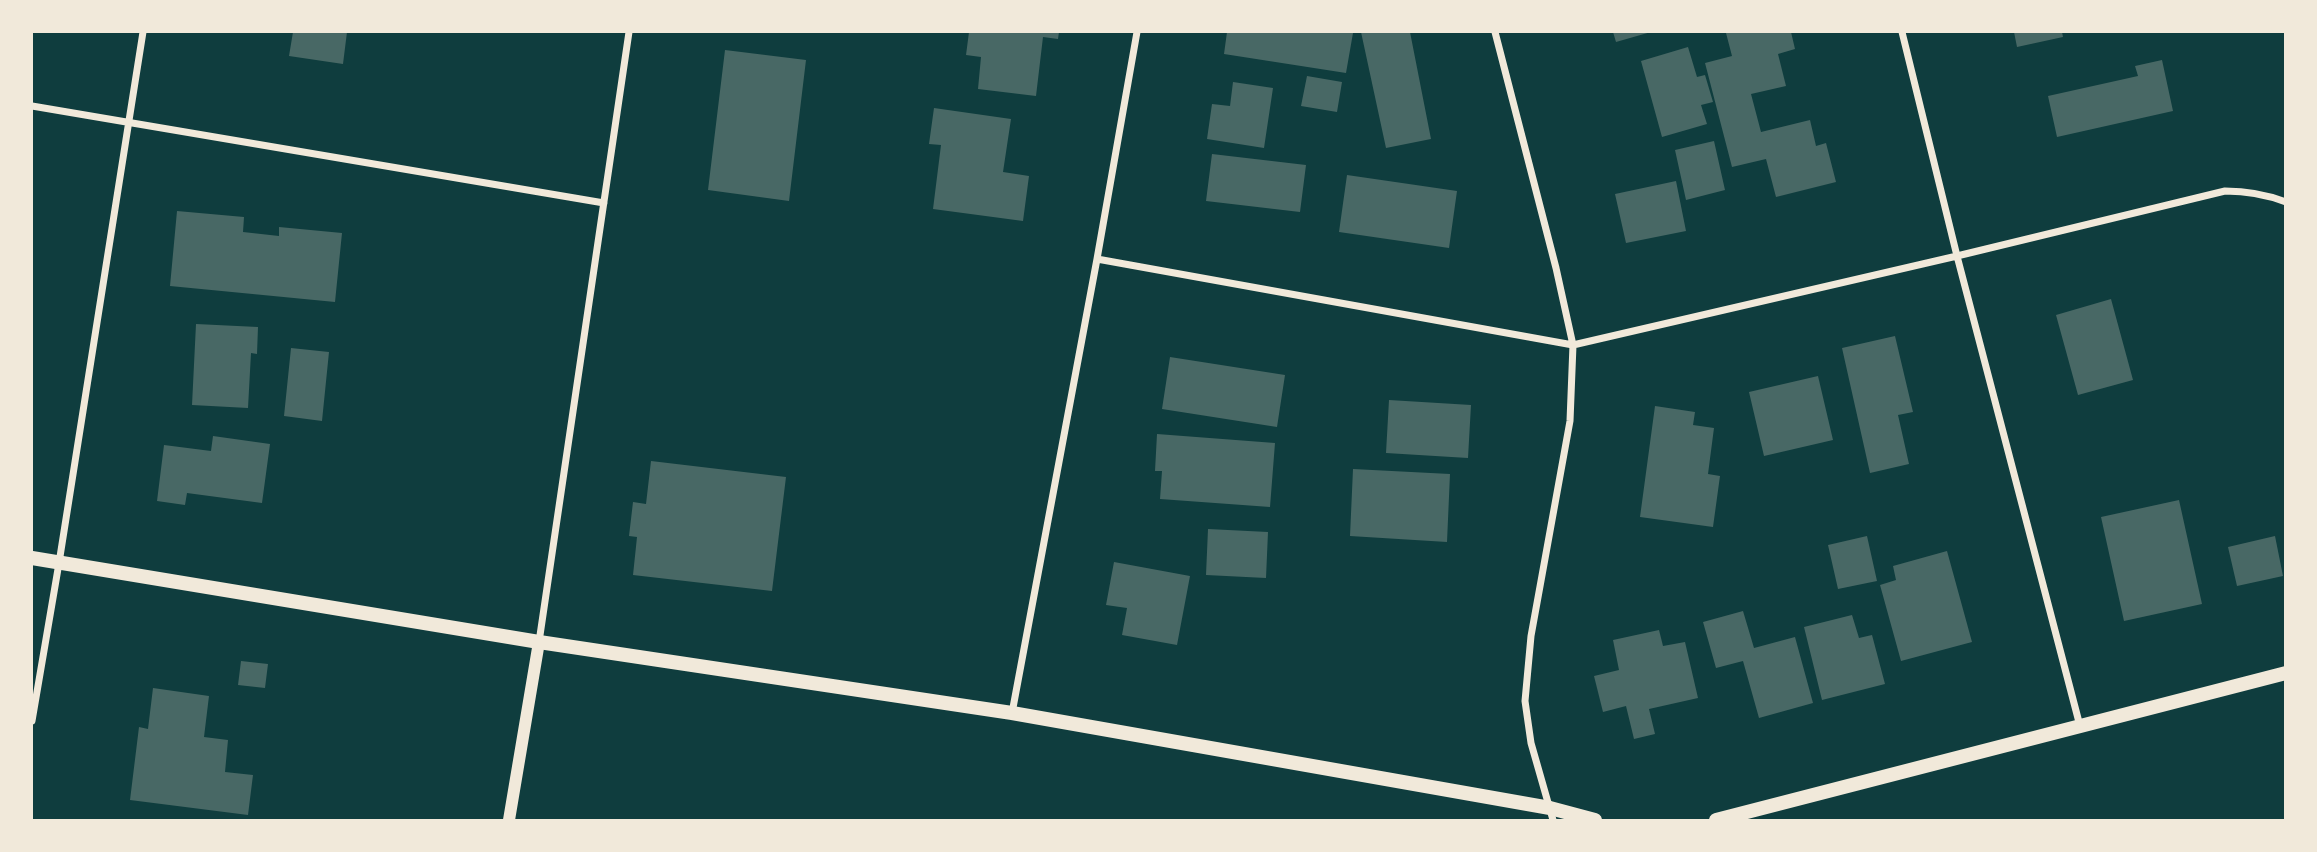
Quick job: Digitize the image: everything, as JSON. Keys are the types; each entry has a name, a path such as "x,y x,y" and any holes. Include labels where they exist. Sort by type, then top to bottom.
{"main road":[{"path":"32,558 539,642 1012,713 1595,821"},
{"path":"1716,821 2286,673"}],"street":[{"path":"32,722 143,32"},
{"path":"509,821 539,642 629,32"},
{"path":"1012,713 1137,32"},
{"path":"1495,32 1556,268 1573,345 1570,421 1531,636 1525,701 1531,743 1551,814"},
{"path":"1902,32 1957,256 2080,727"},
{"path":"32,106 604,203"},
{"path":"1097,259 1573,345 2225,191 2247,191 2286,202"}],"building":[{"path":"293,32 347,32 343,64 289,56"},
{"path":"969,32 1059,32 1058,39 1043,37 1036,96 978,89 981,57 966,55"},
{"path":"1227,32 1353,33 1346,73 1224,54"},
{"path":"1361,32 1410,32 1431,139 1386,148"},
{"path":"1613,32 1651,32 1616,42"},
{"path":"1791,32 1795,49 1778,54 1786,86 1751,94 1761,132 1810,120 1816,146 1826,143 1836,182 1776,197 1766,159 1732,167 1705,63 1732,56 1726,33"},
{"path":"2014,32 2062,32 2063,37 2017,47"},
{"path":"1688,47 1697,77 1705,75 1713,102 1701,105 1707,124 1662,137 1641,61"},
{"path":"725,50 806,60 789,201 708,190"},
{"path":"2162,60 2173,111 2057,137 2048,96 2138,76 2135,66"},
{"path":"1307,76 1342,82 1337,112 1301,106"},
{"path":"1233,82 1273,88 1264,148 1207,139 1212,104 1230,106"},
{"path":"934,108 1011,119 1003,172 1029,176 1023,221 933,209 941,145 929,144"},
{"path":"1714,141 1725,190 1686,200 1675,150"},
{"path":"1212,154 1306,165 1300,212 1206,201"},
{"path":"1347,175 1457,191 1449,248 1339,232"},
{"path":"1676,181 1686,231 1626,243 1615,194"},
{"path":"177,211 244,217 243,232 279,236 279,227 342,233 335,302 170,286"},
{"path":"2111,299 2133,380 2078,395 2056,315"},
{"path":"196,324 258,327 257,354 251,353 248,408 192,405"},
{"path":"1895,336 1913,412 1898,415 1909,464 1870,473 1842,348"},
{"path":"291,348 329,352 322,421 284,416"},
{"path":"1170,357 1285,375 1277,427 1162,409"},
{"path":"1818,376 1833,440 1764,456 1749,392"},
{"path":"1389,400 1471,405 1468,458 1386,453"},
{"path":"1655,406 1695,412 1693,425 1714,428 1708,474 1720,476 1713,527 1640,517"},
{"path":"1157,434 1275,443 1270,507 1160,499 1162,471 1155,471"},
{"path":"213,436 270,444 262,503 187,493 185,505 157,501 164,445 211,451"},
{"path":"651,461 786,477 772,591 633,575 637,537 629,536 633,502 646,504"},
{"path":"1353,469 1450,474 1447,542 1350,536"},
{"path":"2179,500 2202,604 2124,621 2101,517"},
{"path":"1208,529 1268,532 1266,578 1206,575"},
{"path":"1867,536 1877,581 1838,589 1828,545"},
{"path":"2275,536 2283,576 2237,586 2228,547"},
{"path":"1947,551 1972,642 1901,661 1880,585 1896,580 1893,566"},
{"path":"1114,562 1190,576 1177,645 1122,635 1127,608 1106,605"},
{"path":"1743,611 1754,648 1795,637 1813,703 1759,718 1743,661 1716,668 1703,622"},
{"path":"1852,615 1859,638 1872,635 1885,684 1822,700 1804,627"},
{"path":"1659,630 1663,646 1685,642 1698,698 1649,709 1655,734 1634,739 1626,706 1603,712 1594,676 1619,670 1613,640"},
{"path":"241,661 268,664 265,688 238,685"},
{"path":"153,688 209,696 204,737 228,740 225,772 253,775 248,815 130,800 139,727 148,729"}]}
